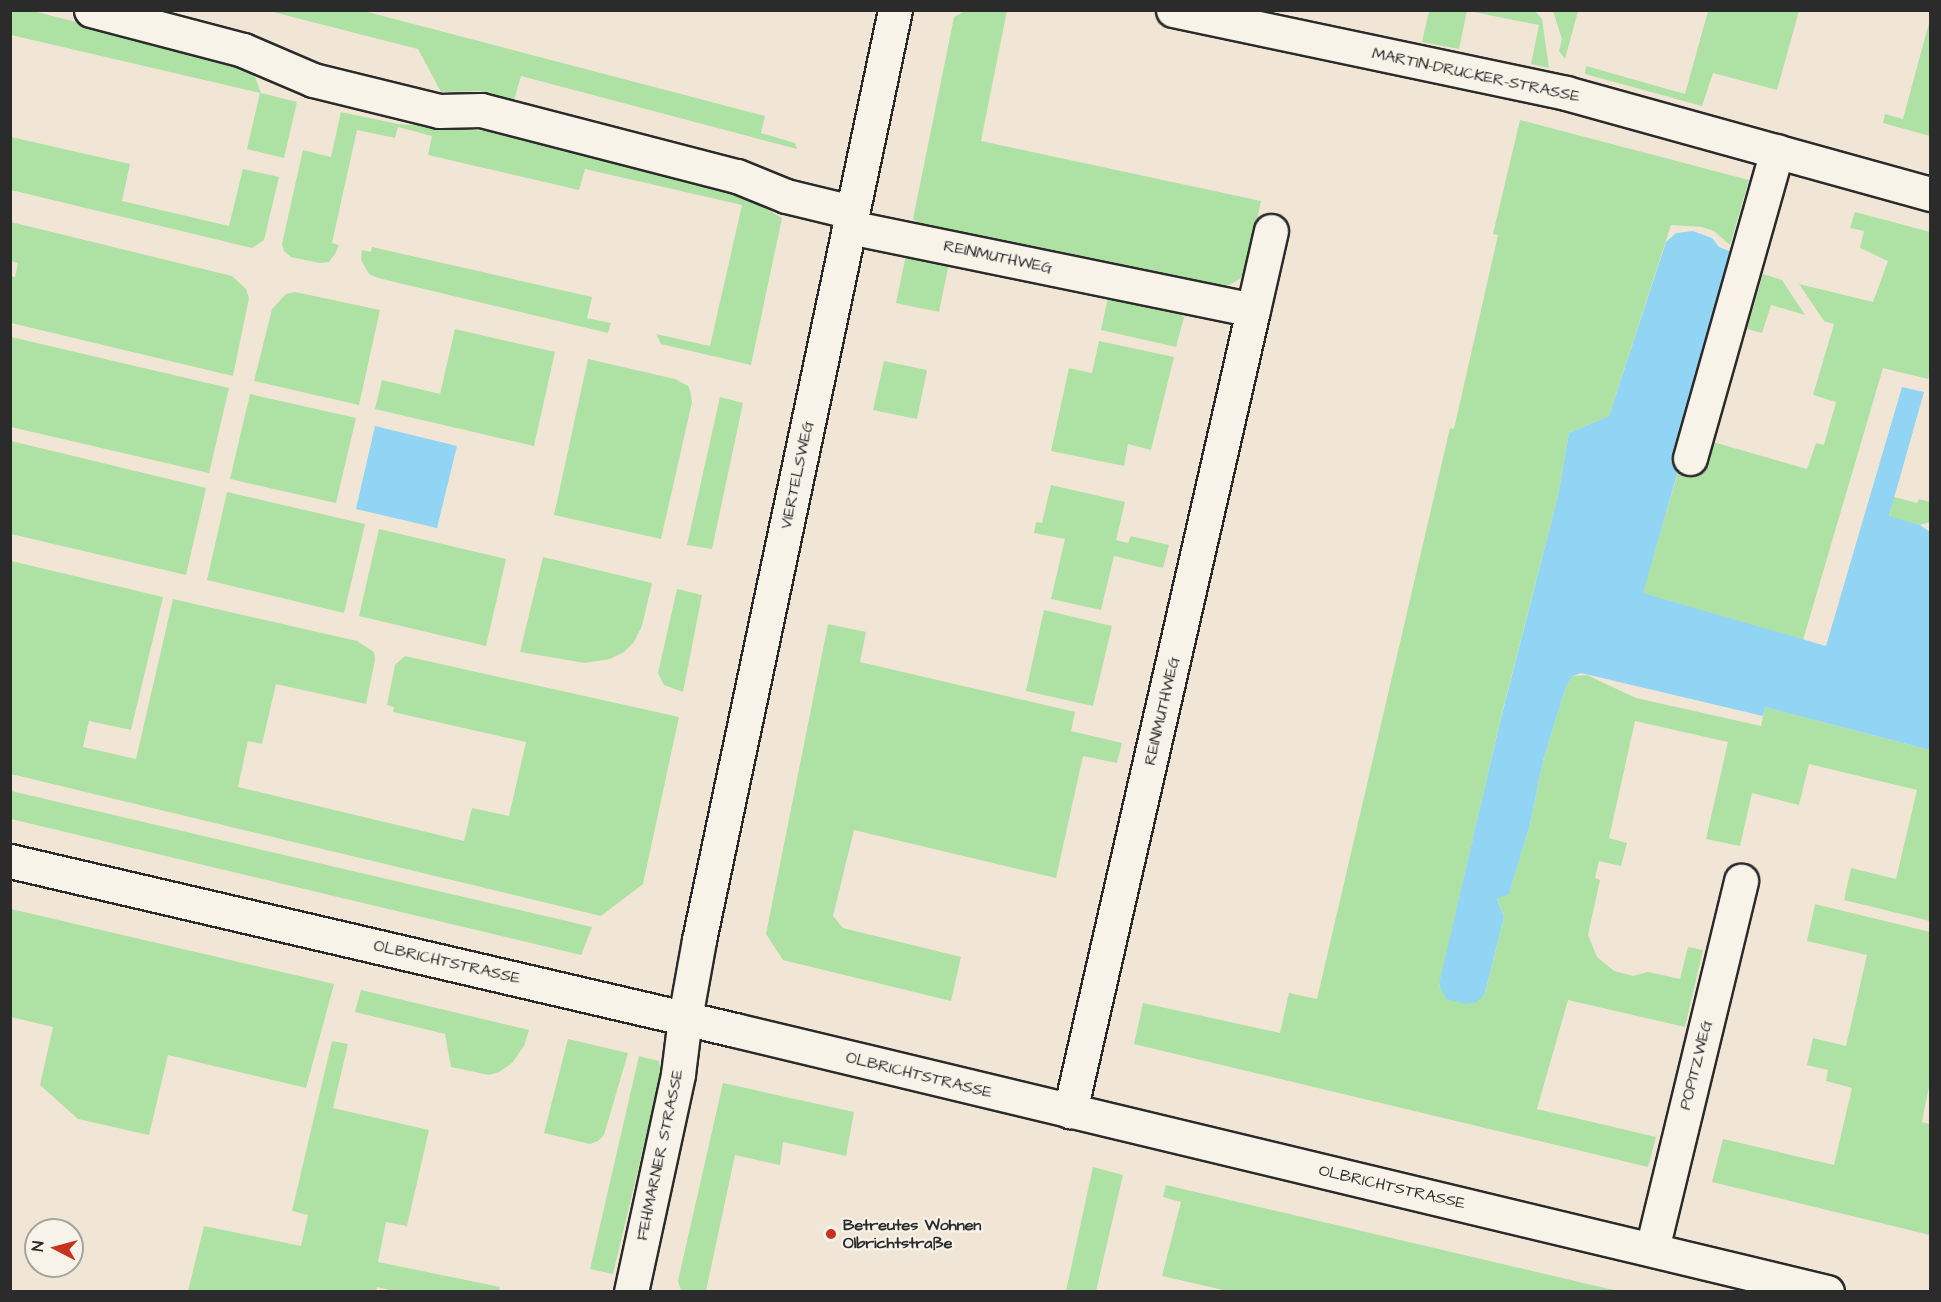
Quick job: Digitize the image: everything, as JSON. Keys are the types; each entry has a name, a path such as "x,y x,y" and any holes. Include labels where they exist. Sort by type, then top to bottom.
{"street":[{"name":"REINMUTHWEG","path":"91,10 243,50 313,80 439,111 481,110 737,176 850,219 1253,310"},
{"name":"VIERTELSWEG","path":"685,1018 895,10"},
{"name":"MARTIN-DRUCKER-STRASSE","path":"1173,10 1566,93 1930,194"},
{"path":"1690,458 1776,151"},
{"name":"REINMUTHWEG","path":"1070,1111 1271,231"},
{"name":"OLBRICHTSTRASSE","path":"10,861 685,1018 1818,1290"},
{"name":"POPITZWEG","path":"1652,1249 1741,881"},
{"name":"FEHMARNER STRASSE","path":"631,1292 678,1074 685,1018"}],"green space":[{"path":"11,11 33,11 241,64 254,74 261,93 297,102 284,158 247,149 260,93 11,35"},
{"path":"269,11 364,11 765,116 761,133 795,143 797,149 521,76 514,100 480,91 441,92 418,49"},
{"path":"965,11 1007,11 981,141 1261,201 1247,266 1240,279 1225,287 923,227 913,219 954,17"},
{"path":"1429,11 1467,11 1459,49 1422,42"},
{"path":"1469,11 1535,11 1542,19 1549,68 1531,64 1539,25"},
{"path":"1553,11 1578,11 1565,59 1559,51 1562,39"},
{"path":"1708,11 1799,11 1777,90 1713,73 1702,106 1585,74 1586,66 1685,94"},
{"path":"1930,19 1930,136 1883,123 1885,114 1903,119"},
{"path":"341,112 398,124 501,132 711,184 746,197 782,218 751,365 661,344 656,334 710,346 742,205 585,169 579,190 428,155 432,136 398,127 395,138 357,130 332,243 339,245 335,254 329,262 320,263 291,257 284,251 282,244 303,150 331,157"},
{"path":"1520,120 1749,180 1730,245 1714,231 1702,227 1671,225 1609,416 1569,433 1558,496 1501,717 1439,986 1485,993 1504,917 1497,898 1509,893 1530,824 1543,761 1566,686 1573,676 1587,675 1636,698 1761,726 1765,707 1930,750 1930,921 1844,900 1851,868 1896,879 1917,790 1809,764 1799,805 1752,793 1740,846 1706,839 1728,742 1635,721 1609,838 1627,843 1621,866 1599,861 1595,878 1600,880 1588,935 1597,957 1614,971 1633,976 1648,972 1680,979 1688,947 1703,950 1685,1027 1568,1000 1537,1109 1656,1137 1648,1167 1134,1044 1143,1003 1280,1033 1289,993 1317,999 1450,428 1454,429 1498,235 1493,234"},
{"path":"11,137 130,164 122,201 229,226 243,169 279,177 264,240 252,248 11,190"},
{"path":"1855,212 1930,232 1930,369 1928,379 1883,368 1803,640 1642,593 1683,456 1704,463 1713,442 1807,469 1816,443 1824,445 1836,402 1813,395 1834,324 1824,321 1799,284 1873,302 1888,261 1860,248 1864,231 1850,228"},
{"path":"11,222 232,276 246,289 249,298 233,376 11,323 11,276 15,277 18,263 11,261"},
{"path":"372,247 592,297 587,318 611,323 608,333 378,278 369,274 361,260 362,250 371,252"},
{"path":"906,255 949,263 939,312 896,303"},
{"path":"1763,274 1782,280 1805,315 1771,305 1762,333 1747,329"},
{"path":"295,292 380,310 359,405 254,381 272,309 286,294"},
{"path":"1108,297 1177,312 1184,317 1176,347 1101,330"},
{"path":"455,329 555,352 534,446 375,409 382,380 440,394"},
{"path":"11,337 229,388 209,473 11,427"},
{"path":"1099,341 1174,357 1151,450 1128,444 1124,466 1051,451 1069,368 1092,373"},
{"path":"588,359 675,379 688,386 690,390 692,402 661,539 554,515"},
{"path":"884,361 927,370 917,419 873,410"},
{"path":"250,394 356,418 336,503 230,479"},
{"path":"720,397 743,403 712,549 687,545"},
{"path":"11,441 206,488 186,575 11,534"},
{"path":"1051,485 1125,502 1116,540 1128,543 1131,536 1169,545 1163,568 1114,556 1101,610 1051,599 1065,539 1034,533 1036,522 1042,523"},
{"path":"227,492 365,524 344,613 207,580"},
{"path":"1894,497 1917,503 1919,499 1930,502 1930,522 1920,525 1889,517"},
{"path":"379,529 506,559 486,646 359,616"},
{"path":"543,557 652,583 642,626 634,642 624,652 610,659 585,663 520,652"},
{"path":"11,561 163,597 131,730 89,721 83,747 136,759 173,599 357,641 374,652 375,660 366,704 276,684 262,744 248,741 238,787 464,841 472,808 509,816 526,742 393,712 394,707 387,705 395,665 405,656 679,717 643,884 601,916 11,774"},
{"path":"677,589 702,595 683,692 664,685 658,673"},
{"path":"1044,610 1112,626 1093,706 1026,691"},
{"path":"828,624 866,632 860,662 1075,712 1071,731 1122,743 1117,763 1083,756 1056,878 854,830 833,916 843,928 961,957 951,1001 783,960 766,934"},
{"path":"11,791 592,927 581,955 11,819"},
{"path":"1815,904 1930,932 1930,1081 1922,1122 1930,1124 1930,1235 1712,1182 1723,1139 1834,1165 1852,1088 1826,1081 1828,1070 1807,1065 1813,1038 1846,1046 1867,955 1807,941"},
{"path":"11,909 334,984 306,1088 168,1055 149,1135 78,1119 40,1085 53,1027 11,1017"},
{"path":"361,990 529,1030 524,1046 512,1063 499,1072 489,1075 451,1067 445,1034 355,1012"},
{"path":"568,1039 628,1053 604,1135 598,1141 590,1144 544,1133"},
{"path":"332,1041 348,1044 333,1108 429,1130 407,1226 386,1222 378,1262 500,1287 499,1291 398,1292 377,1287 376,1292 188,1291 204,1226 301,1246 308,1215 292,1211"},
{"path":"639,1056 659,1061 661,1073 613,1274 590,1269"},
{"path":"723,1083 854,1112 846,1156 783,1142 780,1165 735,1155 706,1291 681,1291 678,1281"},
{"path":"1093,1167 1123,1175 1096,1291 1066,1291"},
{"path":"1166,1185 1619,1291 1232,1292 1162,1276 1181,1202 1163,1197"}],"water":[{"path":"1693,231 1712,238 1719,247 1740,255 1643,593 1826,646 1902,387 1924,392 1889,516 1920,525 1930,532 1930,750 1765,707 1763,716 1581,673 1573,676 1566,686 1543,761 1530,824 1509,894 1497,899 1504,917 1485,993 1477,1002 1466,1004 1446,999 1439,984 1500,722 1558,496 1569,433 1609,416 1666,242 1676,233"},
{"path":"375,426 457,446 437,528 356,509"}],"place":[{"name":"Betreutes Wohnen Olbrichtstraße","path":"831,1234"}]}
